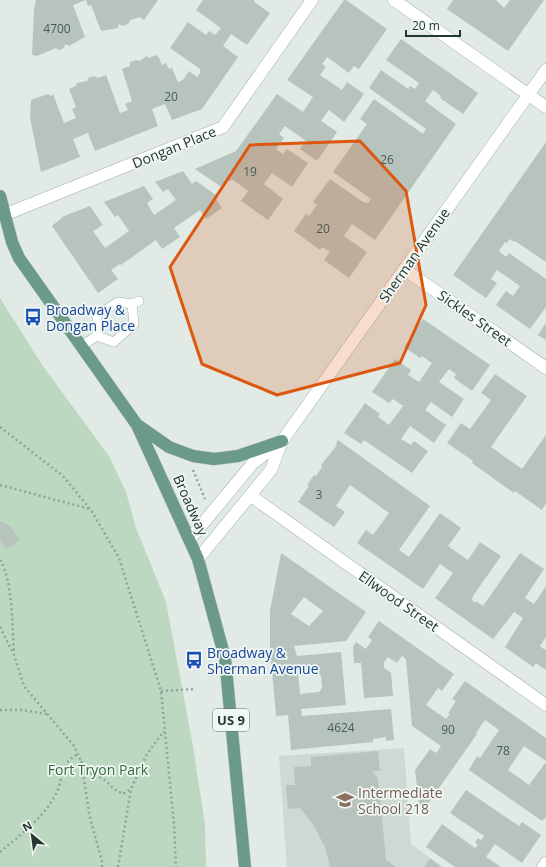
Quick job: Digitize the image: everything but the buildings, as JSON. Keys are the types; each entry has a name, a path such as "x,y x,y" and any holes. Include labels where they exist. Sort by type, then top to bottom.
{"main road":[{"name":"Broadway","path":"0,196 12,242 19,258 137,425 198,559 225,658 245,867"},
{"path":"137,425 169,447 193,456 214,459 238,456 282,441"}],"street":[{"name":"Dongan Place","path":"4,215 223,127 312,0"},
{"path":"394,0 546,107"},
{"name":"Sherman Avenue","path":"198,559 271,470 282,441 546,70"},
{"name":"Sickles Street","path":"404,268 546,368"},
{"name":"Sherman Avenue","path":"190,539 253,463 282,441"},
{"name":"Ellwood Street","path":"251,496 546,705"},
{"path":"543,867 546,863"}],"lane":[{"path":"118,302 136,302 134,324 114,342 97,336 97,315 118,302"},
{"path":"81,346 97,336"}],"path":[{"path":"0,427 63,476 91,510 119,558 161,691 174,824 176,867"},
{"path":"191,464 207,503"},
{"path":"0,485 91,510"},
{"path":"0,560 8,584 11,603 14,655"},
{"path":"0,627 14,655 24,686 74,746 81,761 90,773 104,780 114,789 123,794 131,789"},
{"path":"161,691 196,689"},
{"path":"0,710 22,710 47,714"},
{"path":"118,867 131,789 147,754 164,731"},
{"path":"0,852 48,808 57,792 64,765 69,759 78,754"},
{"path":"81,761 90,818 102,861 102,867"}],"highlighted area":[{"path":"360,141 406,191 426,305 400,363 277,395 202,364 170,267 250,145"}],"shaded area":[{"name":"Intermediate School 218","path":"404,748 411,844 442,867 287,867 279,756"}],"green space":[{"name":"Fort Tryon Park","path":"0,298 42,365 109,456 126,492 136,528 166,602 193,746 205,825 206,867 0,867"}],"place":[{"name":"Broadway & Dongan Place","path":"33,317"},
{"name":"Broadway & Sherman Avenue","path":"194,660"},
{"name":"Intermediate School 218","path":"345,800"}]}
